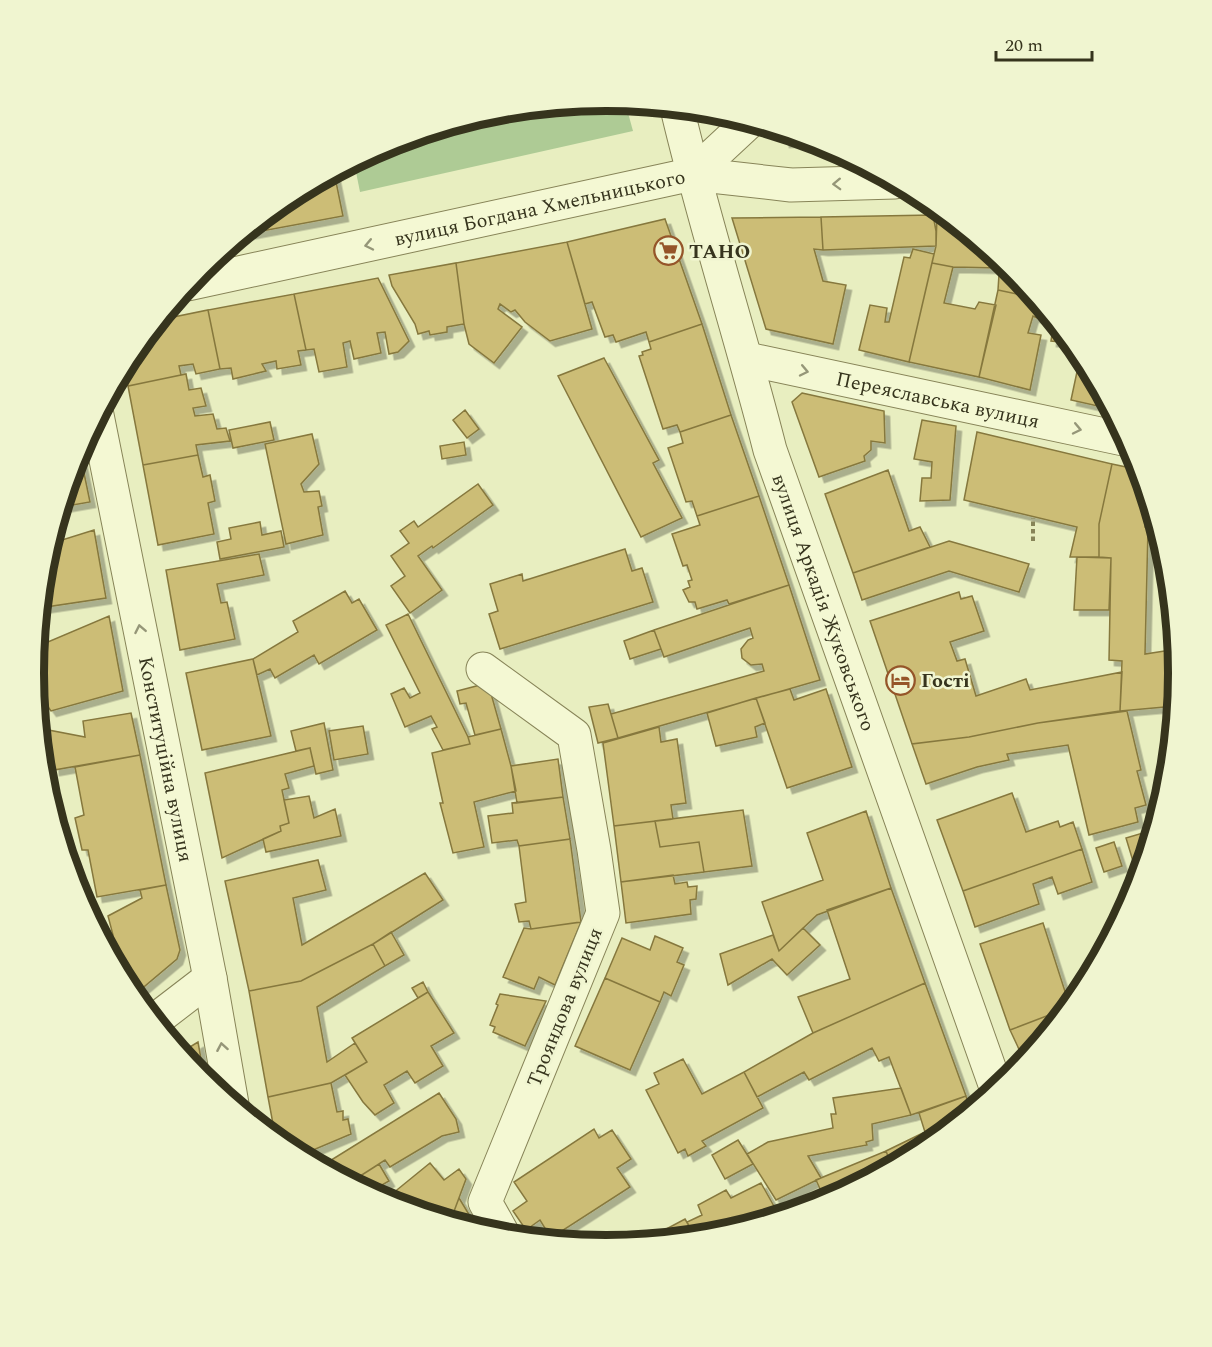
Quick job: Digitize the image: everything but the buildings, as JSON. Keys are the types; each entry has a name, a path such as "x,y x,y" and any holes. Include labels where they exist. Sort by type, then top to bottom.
{"street":[{"name":"вулиця Аркадія Жуковського","path":"679,116 770,450 994,1081"},
{"path":"693,174 743,128"},
{"name":"вулиця Богдана Хмельницького","path":"204,281 693,174 791,185 880,182"},
{"name":"Переяславська вулиця","path":"747,359 1116,437"},
{"name":"Конституційна вулиця","path":"101,428 210,978 230,1091"},
{"name":"Трояндова вулиця","path":"483,669 574,735 603,912 485,1202 498,1225"},
{"path":"160,1016 210,978"}],"path":[{"path":"1033,518 1033,541"}],"green space":[{"path":"606,111 628,112 633,131 360,192 356,170 425,141 460,130 533,116"}],"place":[{"name":"TAHO","path":"668,251"},
{"name":"Гості","path":"900,680"}]}
